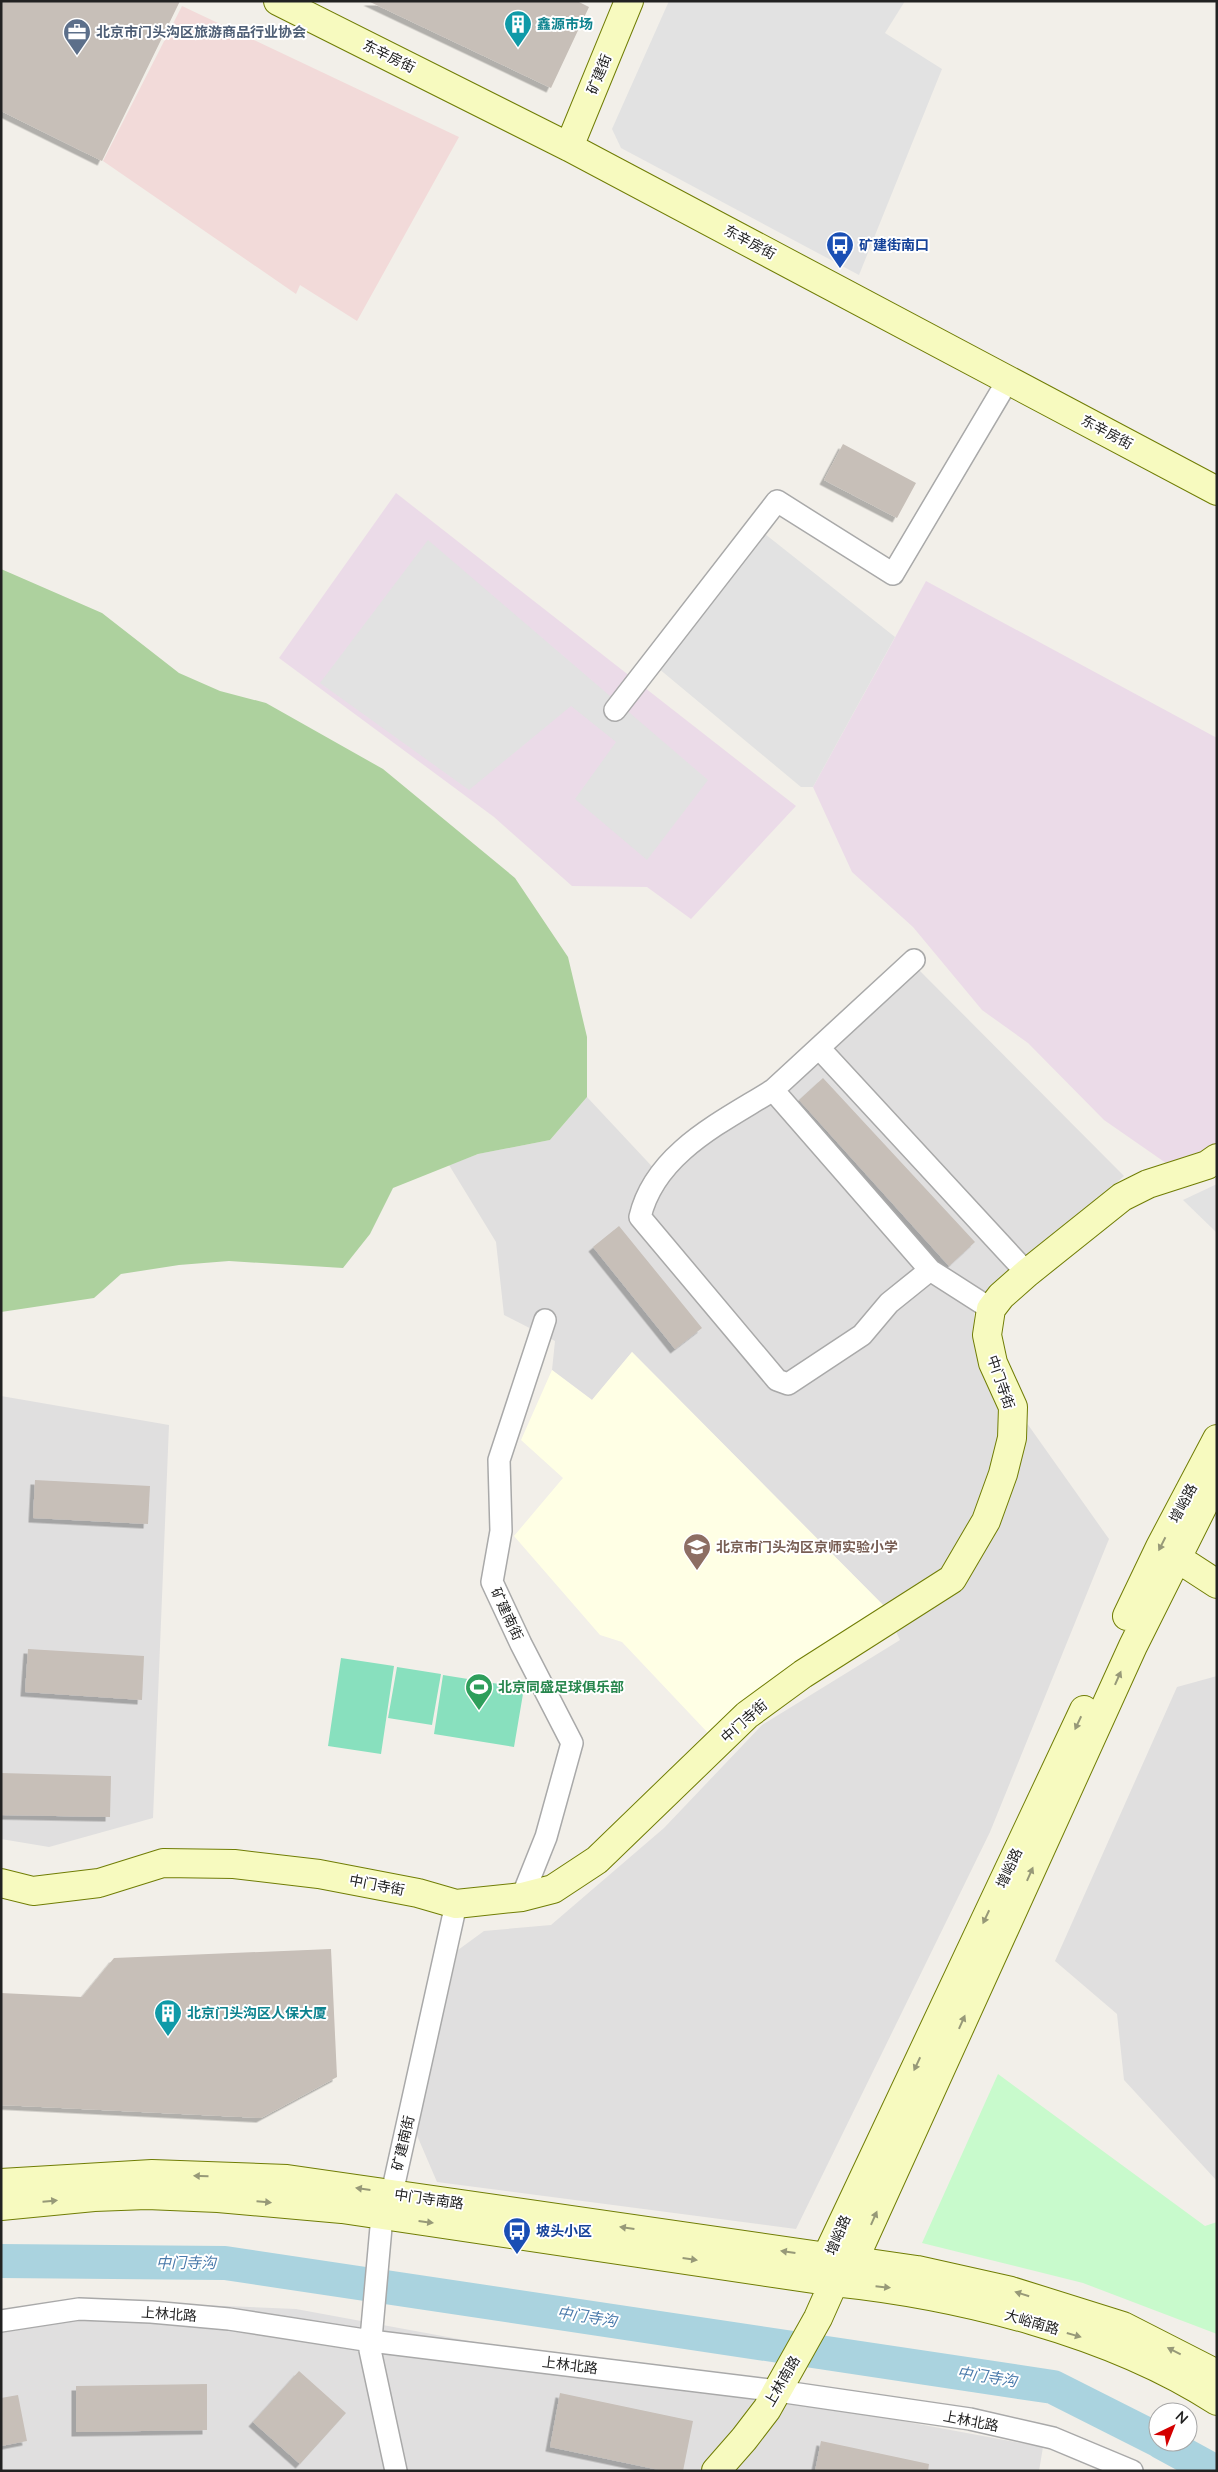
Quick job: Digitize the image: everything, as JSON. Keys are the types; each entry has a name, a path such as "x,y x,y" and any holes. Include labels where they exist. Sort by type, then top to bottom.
{"street":[{"name":"东辛房街","path":"278,1 569,146 1217,491"},
{"name":"矿建街","path":"569,146 629,1"},
{"path":"615,710 777,501 893,574 1008,380"},
{"path":"914,960 773,1090 691,1142 671,1160 644,1200 640,1217 777,1380 788,1384 862,1335 889,1303 930,1270"},
{"path":"819,1048 1027,1274"},
{"path":"773,1090 930,1270 991,1309 1001,1296 1122,1197 1148,1184 1207,1165 1217,1158"},
{"name":"中门寺街","path":"1,1883 33,1891 99,1883 163,1863 234,1864 319,1874 418,1893 456,1904 522,1897 553,1889 597,1860 747,1715 803,1674 952,1579 986,1521 1003,1474 1012,1438 1013,1407 993,1363 987,1335 991,1309"},
{"name":"矿建南街","path":"522,1897 546,1837 572,1743 521,1644 492,1582 501,1531 498,1460 544,1320"},
{"name":"增峪路","path":"830,2270 1160,1546 1217,1439"},
{"name":"增峪路","path":"830,2270 853,2262 1133,1646 1217,1478"},
{"path":"1177,1558 1217,1584"},
{"name":"矿建南街","path":"396,2471 370,2350 377,2256 456,1904"},
{"name":"中门寺南路","path":"1,2183 162,2175 287,2179 387,2205 522,2234 830,2270"},
{"name":"中门寺南路","path":"1,2206 94,2197 147,2196 218,2198 342,2209 387,2205"},
{"name":"大峪南路","path":"853,2262 917,2270 1011,2291 1123,2326 1217,2374"},
{"name":"上林南路","path":"716,2471 744,2439 778,2391 818,2318 830,2270"},
{"name":"大峪南路","path":"830,2270 913,2293 996,2312 1090,2339 1146,2362 1195,2387 1217,2401"},
{"name":"上林北路","path":"1,2321 79,2309 152,2312 229,2319 371,2340 778,2391 970,2419 1053,2438 1132,2471"}],"shaded area":[{"path":"669,1 905,1 885,33 942,69 859,275 621,148 612,129"},
{"path":"182,6 459,137 357,321 300,285 296,294 103,161"},
{"path":"396,493 796,806 691,919 647,887 572,886 494,817 279,658"},
{"path":"765,534 895,637 813,787 801,787 658,668"},
{"path":"428,540 708,780 647,860 575,799 616,742 571,706 469,790 320,683"},
{"path":"926,581 1217,738 1217,1143 1176,1170 1104,1120 1028,1043 982,1010 913,927 852,872 813,787"},
{"path":"919,970 1124,1176 988,1298 931,1267 781,1091"},
{"path":"772,1096 974,1305 975,1350 1109,1539 990,1832 796,2229 437,2182 416,2133 458,1950 484,1931 551,1925 664,1828 762,1725 900,1640 884,1606 632,1352 592,1400 552,1370 555,1341 504,1315 496,1242 449,1165 478,1154 550,1140 587,1097 660,1175"},
{"path":"1217,1184 1217,1233 1183,1200"},
{"name":"北京市门头沟区京师实验小学","path":"632,1352 884,1606 708,1733 622,1642 600,1635 514,1536 563,1478 521,1440 552,1370 592,1400"},
{"path":"1,1396 169,1425 153,1818 49,1847 1,1839"},
{"path":"1217,1676 1217,2181 1124,2080 1117,2014 1055,1961 1177,1687"},
{"path":"78,2300 296,2309 1043,2447 1039,2471 1,2471 1,2316"}],"green space":[{"path":"1,569 102,613 179,673 220,691 266,703 383,769 515,878 568,957 587,1037 587,1097 550,1140 478,1154 393,1188 370,1234 343,1268 229,1261 179,1265 121,1274 94,1298 1,1312"},
{"path":"341,1658 394,1666 381,1754 328,1746"},
{"path":"397,1667 441,1674 432,1725 388,1718"},
{"name":"北京同盛足球俱乐部","path":"443,1675 524,1688 514,1747 434,1734"},
{"path":"998,2074 1205,2226 1217,2222 1217,2334 1083,2283 922,2243"}],"building":[{"name":"北京市门头沟区旅游商品行业协会","path":"1,1 180,1 102,161 1,111"},
{"name":"鑫源市场","path":"368,1 577,1 589,7 551,88"},
{"path":"843,444 916,483 897,518 824,480"},
{"path":"823,1078 975,1242 949,1266 799,1100"},
{"path":"619,1226 702,1328 675,1349 593,1247"},
{"path":"35,1480 150,1486 148,1524 33,1518"},
{"path":"28,1649 144,1656 142,1700 25,1692"},
{"path":"1,1773 111,1776 110,1817 1,1815"},
{"name":"北京门头沟区人保大厦","path":"331,1949 337,2077 261,2118 1,2105 1,1993 82,1997 114,1958"},
{"path":"299,2371 346,2413 300,2464 253,2422"},
{"path":"207,2384 207,2430 76,2432 76,2386"},
{"path":"560,2393 693,2421 683,2471 664,2471 550,2447"},
{"path":"18,2395 27,2441 1,2446 1,2398"},
{"path":"821,2441 929,2464 928,2471 815,2471"}],"waterway":[{"name":"中门寺沟","path":"1,2261 225,2263 1053,2387 1148,2435"},
{"name":"中门寺沟","path":"1179,2452 1214,2471"}],"place":[{"name":"鑫源市场","path":"518,48"},
{"name":"北京市门头沟区旅游商品行业协会","path":"77,56"},
{"name":"矿建街南口","path":"840,269"},
{"name":"北京市门头沟区京师实验小学","path":"697,1571"},
{"name":"北京同盛足球俱乐部","path":"479,1711"},
{"name":"北京门头沟区人保大厦","path":"168,2037"},
{"name":"坡头小区","path":"517,2255"}]}
